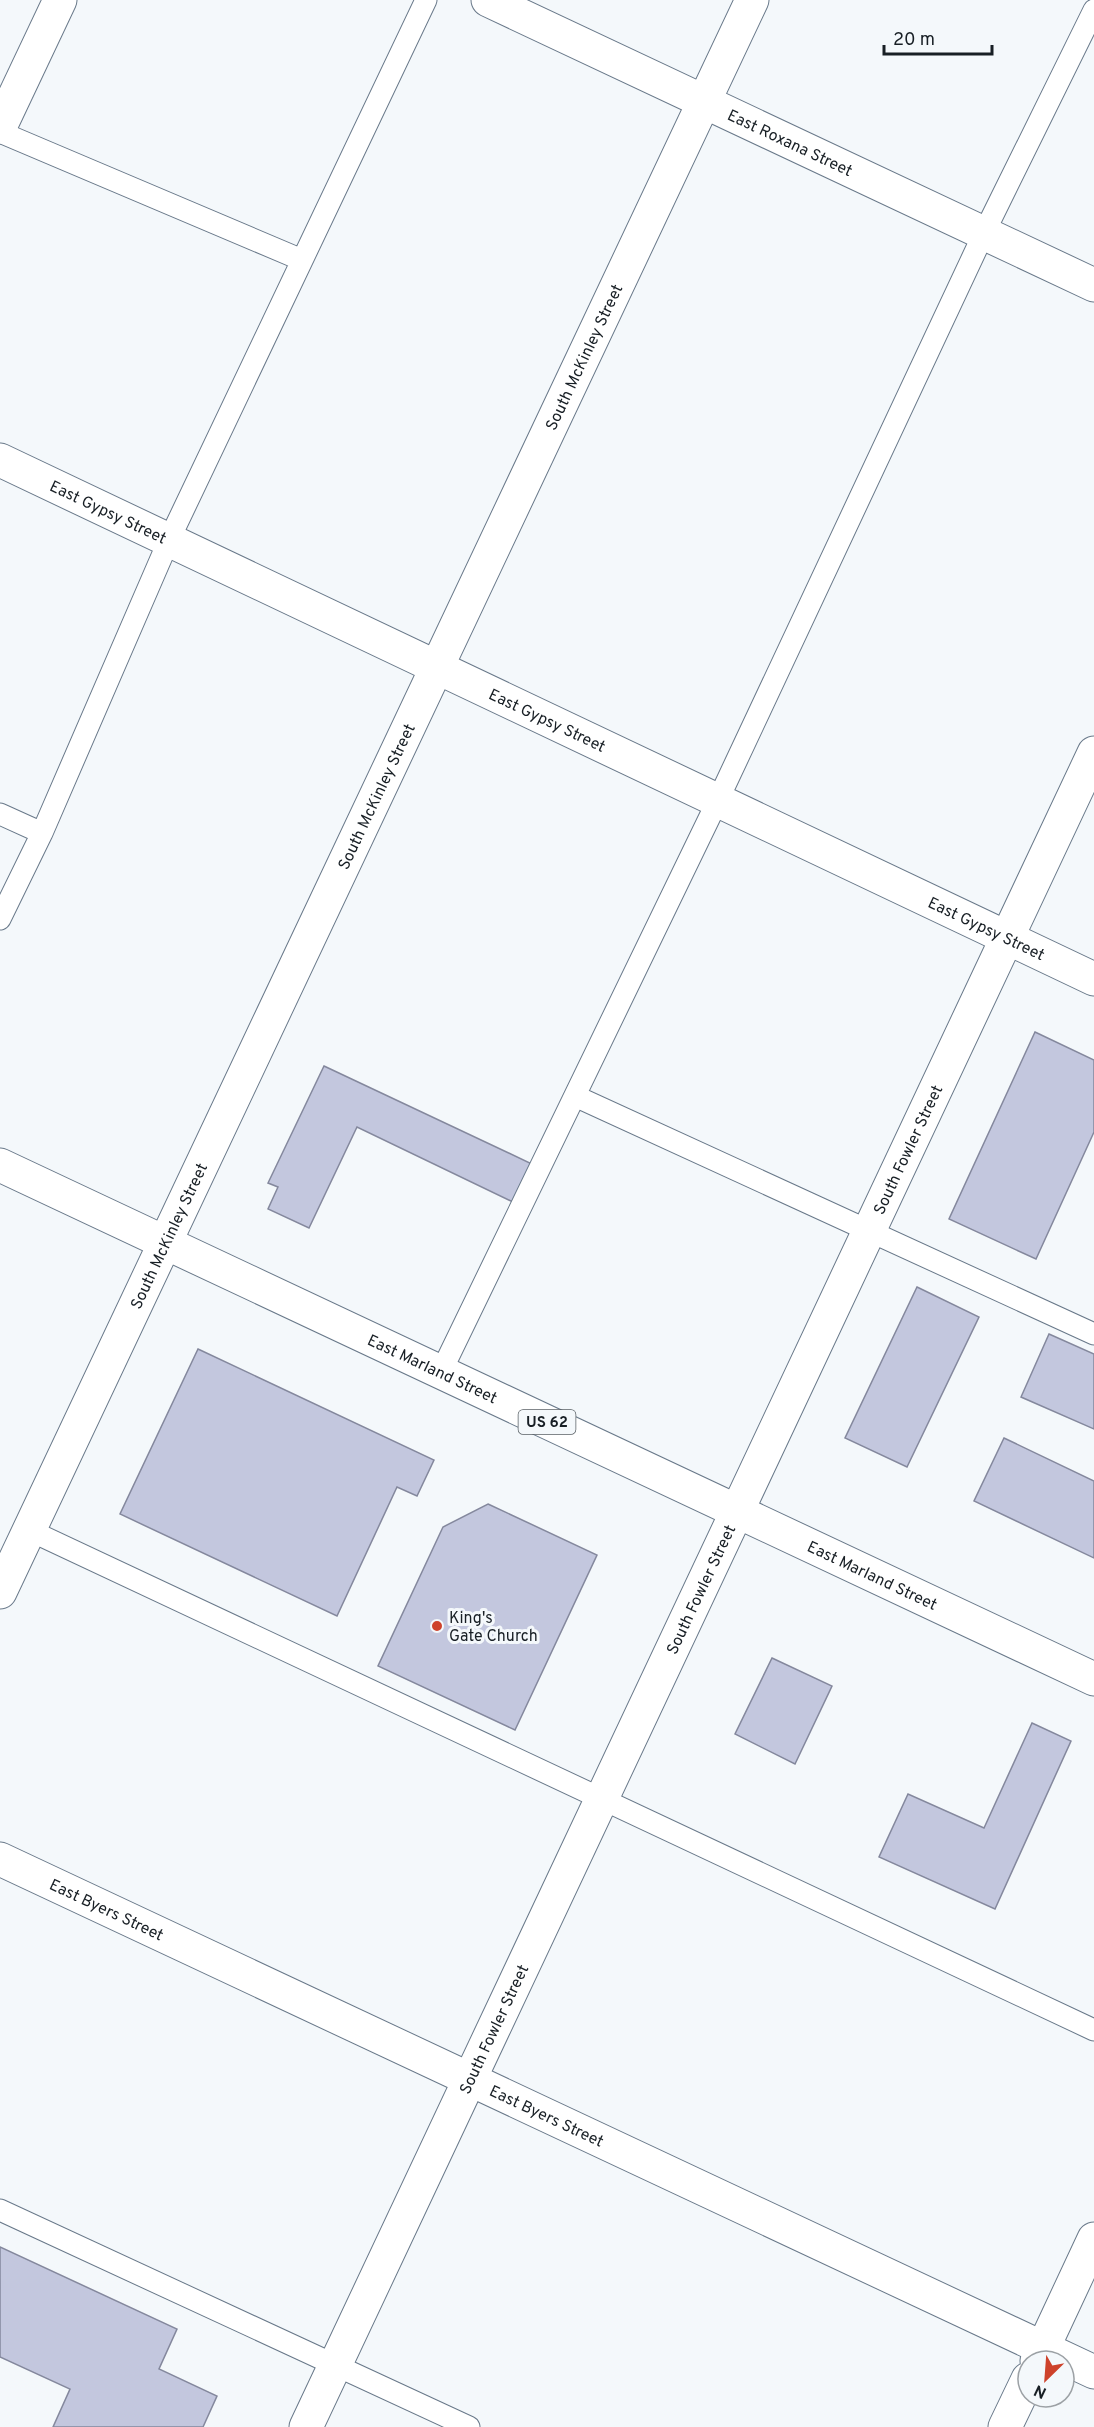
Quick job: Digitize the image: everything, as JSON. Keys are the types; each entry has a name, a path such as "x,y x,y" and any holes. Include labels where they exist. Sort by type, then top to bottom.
{"main road":[{"path":"1,125 60,0"},
{"name":"East Roxana Street","path":"488,0 1094,285"},
{"name":"South McKinley Street","path":"0,1592 752,0"},
{"name":"East Gypsy Street","path":"0,460 1094,979"},
{"name":"South Fowler Street","path":"306,2427 1094,753"},
{"name":"East Marland Street","path":"0,1166 1094,1679"},
{"name":"East Byers Street","path":"0,1859 470,2079 1028,2349"},
{"path":"1043,2349 1094,2239"},
{"name":"East Byers Street","path":"1076,2366 1094,2372"},
{"path":"1005,2427 1016,2404"}],"lane":[{"path":"0,919 42,833 169,540 426,0"},
{"path":"441,1372 718,800 984,233 1094,10"},
{"path":"1,125 302,260"},
{"path":"0,814 42,833"},
{"path":"575,1096 1094,1334"},
{"path":"29,1530 1094,2030"},
{"path":"0,2210 469,2427"}],"building":[{"path":"1035,1032 1094,1060 1094,1132 1036,1259 949,1219"},
{"path":"324,1066 532,1164 513,1202 357,1127 309,1228 268,1209 278,1187 268,1183"},
{"path":"917,1287 979,1317 907,1467 845,1438"},
{"path":"1049,1334 1094,1354 1094,1429 1021,1397"},
{"path":"198,1349 434,1460 417,1496 397,1487 337,1616 120,1514"},
{"path":"1004,1438 1094,1481 1094,1558 974,1501"},
{"path":"488,1504 597,1555 515,1730 378,1666 443,1527"},
{"path":"772,1658 832,1686 795,1764 735,1734"},
{"path":"1032,1723 1071,1741 995,1909 879,1857 908,1794 984,1828"},
{"path":"0,2247 177,2329 159,2369 217,2396 203,2427 53,2427 70,2389 0,2357"}],"place":[{"name":"King's Gate Church","path":"437,1626"}]}
